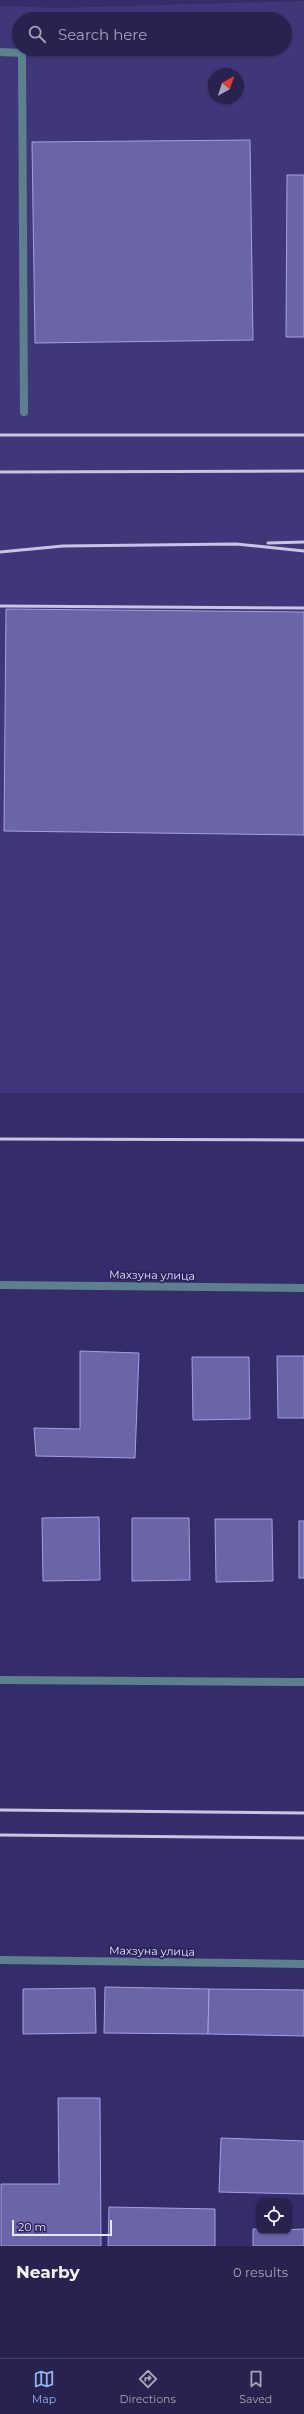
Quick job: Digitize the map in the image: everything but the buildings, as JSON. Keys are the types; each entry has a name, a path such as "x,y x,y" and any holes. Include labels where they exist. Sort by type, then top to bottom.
{"street":[{"path":"0,52 12,53"},
{"path":"22,56 24,412"},
{"name":"Махзуна улица","path":"0,1285 304,1288"},
{"path":"0,1680 304,1682"},
{"name":"Махзуна улица","path":"0,1960 304,1964"}],"shaded area":[{"path":"304,1 304,1093 0,1093 0,6 58,8"}],"railway":[{"path":"0,435 304,435"},
{"path":"0,472 304,471"},
{"path":"268,543 304,542"},
{"path":"0,552 63,546 236,544 304,551"},
{"path":"0,606 304,608"},
{"path":"0,1139 304,1140"},
{"path":"0,1810 304,1813"},
{"path":"0,1835 304,1838"}]}
